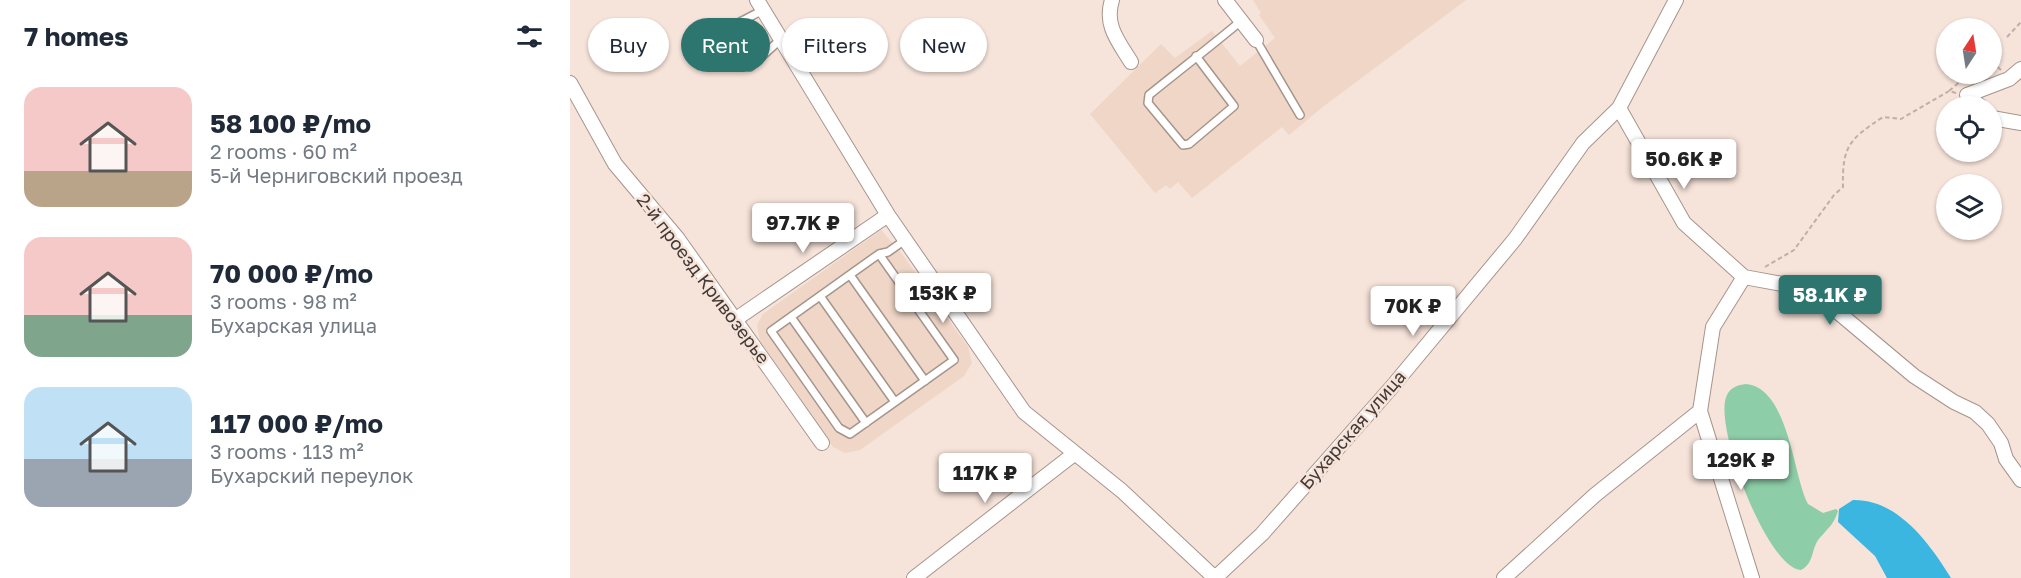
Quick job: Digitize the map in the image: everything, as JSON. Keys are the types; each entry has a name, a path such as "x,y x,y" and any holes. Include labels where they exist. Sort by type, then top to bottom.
{"street":[{"path":"1112,0 1108,17 1109,26 1131,62"},
{"path":"1225,0 1256,40"},
{"name":"Бухарская улица","path":"1215,578 1262,534 1391,388 1515,239 1583,143 1619,108 1676,0"},
{"path":"760,5 888,215 1024,412 1136,503 1215,578"},
{"path":"1968,96 2009,79 2021,69"},
{"name":"2-й проезд Кривозерье","path":"570,83 615,164 678,239 822,443"},
{"path":"1619,108 1684,223 1750,278 1799,286 1827,303 1914,376 1954,402 1975,412 1988,424 2001,443 2006,459 2021,480"},
{"path":"2002,120 2021,123"},
{"path":"736,319 888,215"},
{"path":"1750,278 1713,327 1700,411 1752,578"},
{"path":"1504,578 1602,489 1700,411"},
{"path":"914,578 1074,454"}],"lane":[{"path":"745,18 760,5"},
{"path":"1196,56 1234,105 1189,144 1183,145 1147,100 1149,94 1196,56 1241,21"},
{"path":"770,49 781,39"},
{"path":"1256,40 1300,115"},
{"path":"879,254 954,360 850,434 839,428 771,331 879,254 905,240"},
{"path":"850,275 925,381"},
{"path":"820,296 895,402"},
{"path":"791,317 866,423"}],"path":[{"path":"2007,37 2021,22"},
{"path":"1750,278 1766,265 1794,250 1834,195 1843,187 1842,165 1854,137 1883,117 1901,119 1949,91"}],"shaded area":[{"path":"1253,0 1466,0 1324,106 1289,135 1282,127 1192,198 1178,182 1170,189 1166,185 1155,193 1090,114 1161,44 1175,58 1212,31 1240,66 1275,38 1259,15 1261,13"},
{"path":"881,230 902,254 968,347 972,363 964,376 860,450 845,453 833,447 760,342 757,325 763,314"}],"green space":[{"path":"1746,384 1760,389 1772,400 1781,416 1808,504 1823,513 1836,509 1838,511 1832,524 1818,540 1808,564 1801,570 1787,563 1773,546 1759,522 1735,462 1727,434 1724,411 1729,392 1735,387"}],"water":[{"path":"1853,500 1884,507 1898,515 1923,538 1951,578 1887,578 1875,556 1838,522 1839,509"}]}
